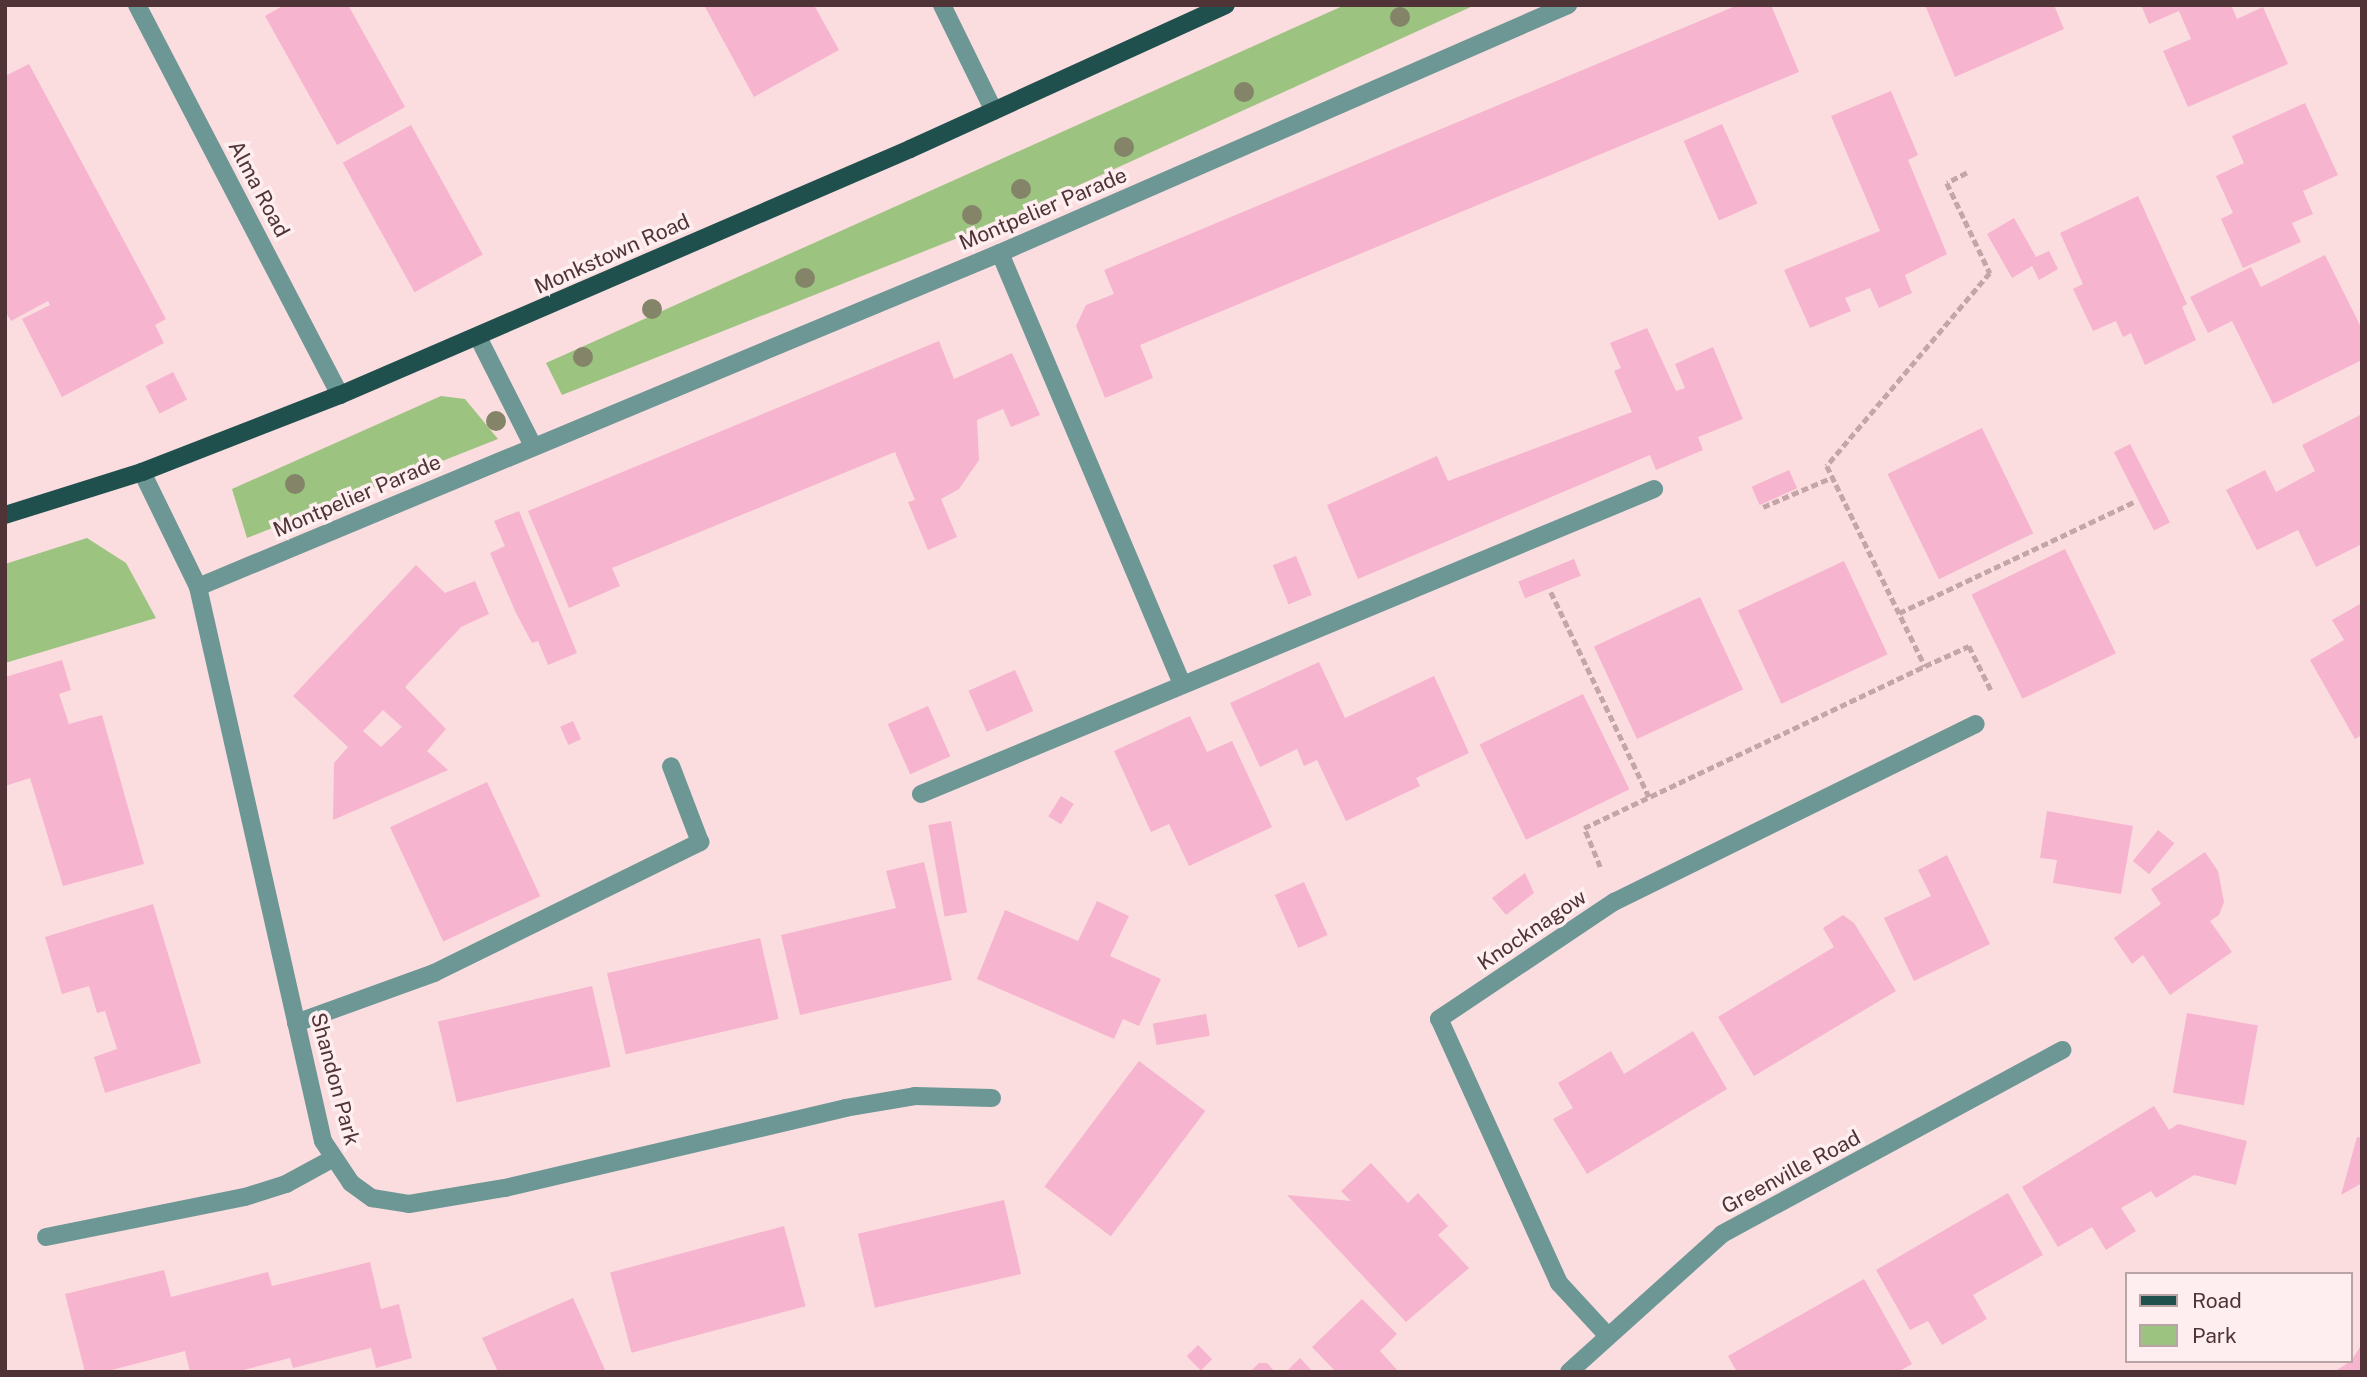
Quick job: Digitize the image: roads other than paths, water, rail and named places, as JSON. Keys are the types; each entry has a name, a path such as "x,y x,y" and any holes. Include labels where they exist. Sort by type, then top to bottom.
{"main road":[{"name":"Monkstown Road","path":"5,515 142,472 340,395 994,111 1226,5"}],"street":[{"name":"Alma Road","path":"136,5 340,395"},
{"path":"942,5 994,111"},
{"name":"Montpelier Parade","path":"198,587 1000,253 1568,5"},
{"path":"1000,253 1182,683"},
{"path":"478,337 533,446"},
{"name":"Shandon Park","path":"142,472 198,587 323,1141 331,1159 351,1183 372,1198 409,1204 505,1188 845,1108 915,1096 992,1098"},
{"path":"921,794 1182,683 1654,489"},
{"name":"Knocknagow","path":"1607,1335 1559,1283 1438,1019 1614,902 1976,724"},
{"path":"296,1023 434,974 700,842 671,766"},
{"name":"Greenville Road","path":"1569,1372 1722,1234 2063,1050"},
{"path":"46,1237 245,1197 286,1184 331,1159"}]}
